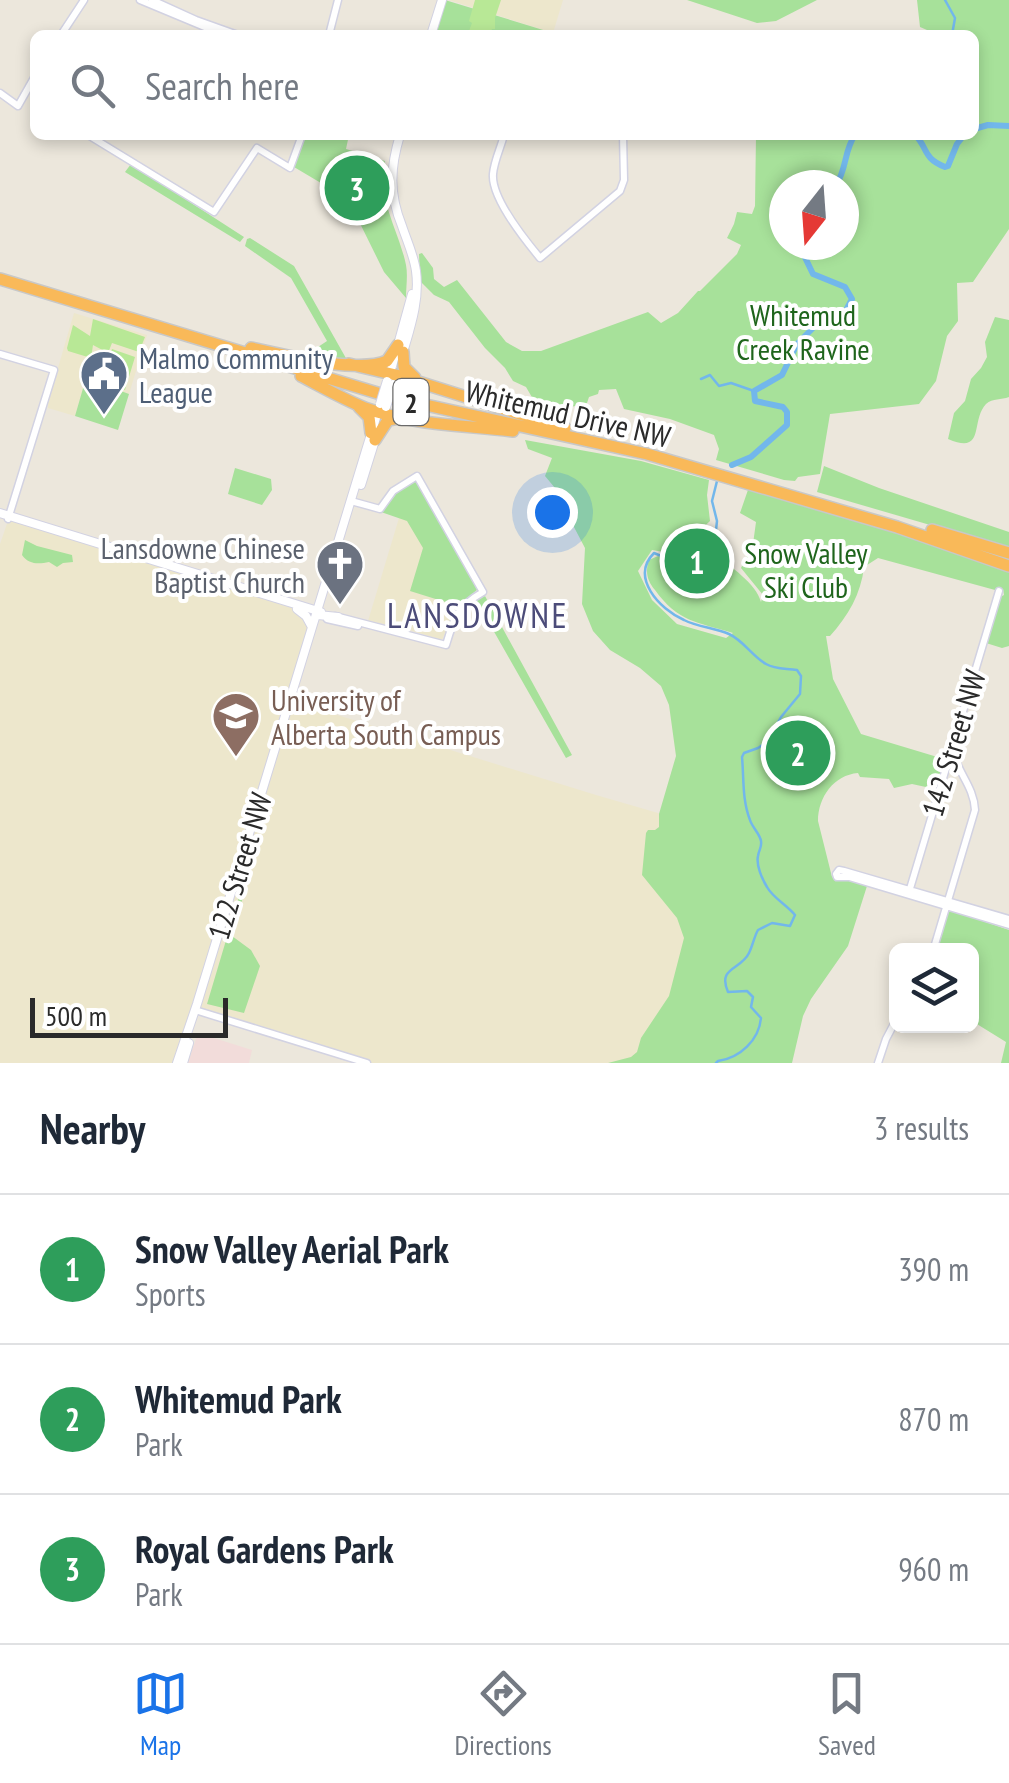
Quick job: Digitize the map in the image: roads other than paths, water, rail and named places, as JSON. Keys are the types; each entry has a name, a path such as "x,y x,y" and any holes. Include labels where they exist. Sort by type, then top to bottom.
{"highway":[{"name":"Whitemud Drive NW","path":"0,276 396,393 647,454 781,492 897,526 1009,566"},
{"path":"237,348 349,364 381,364 401,348"},
{"path":"237,348 352,402 382,409 399,418"},
{"path":"401,348 408,374 438,388"},
{"path":"349,364 542,420 590,440"},
{"path":"352,402 369,417 373,437"},
{"path":"373,437 388,420 399,418 590,440"},
{"name":"Whitemud Drive NW","path":"781,492 1009,554"},
{"path":"897,526 1009,554"}],"main road":[{"path":"430,30 440,0"},
{"name":"122 Street NW","path":"180,1063 414,316 415,265 391,189 397,140"},
{"name":"122 Street NW","path":"198,1011 320,599 353,501"},
{"path":"4,516 286,606 338,617"},
{"path":"4,516 318,613"},
{"path":"286,606 301,608 320,599"},
{"path":"301,608 312,627"}],"street":[{"path":"64,30 84,0"},
{"path":"140,0 211,30"},
{"path":"152,0 224,30"},
{"path":"330,30 338,0"},
{"path":"0,93 18,106 30,84"},
{"path":"23,95 30,99"},
{"path":"96,140 214,212 257,148 290,168 300,140"},
{"path":"503,140 493,182 511,220 540,258 618,193 624,180 624,140"},
{"path":"0,354 54,370 4,516"},
{"path":"338,617 446,645 458,613 484,592 417,476 393,491 380,509 353,501"},
{"name":"142 Street NW","path":"908,893 999,591"},
{"path":"318,613 347,625 384,628"},
{"path":"935,943 975,808 972,791 954,759 954,740"},
{"path":"908,893 841,870 836,874 838,878 1009,922"},
{"path":"198,1011 367,1063"},
{"path":"878,1063 889,1033"}],"waterway":[{"path":"945,0 955,18 953,30"},
{"path":"979,128 1009,126"},
{"path":"843,170 852,140"},
{"path":"919,140 929,156 945,167 960,140"},
{"path":"732,465 751,457 787,425 783,407 755,401 754,391 782,375 797,344 814,327 843,316 852,299 845,287 813,274 806,260"},
{"path":"701,379 710,375 719,386 731,383 754,391"},
{"path":"716,1063 747,1047 757,1034 761,1018 751,1007 753,997 747,991 728,992 728,973 745,959 758,930 772,923 790,926 795,915 770,891 760,872 761,841 746,805 742,757 767,742 800,694 801,676 797,670 766,664 729,634 675,615 657,600 646,582 647,562 654,553 679,560 716,530 712,501 717,481"}],"place":[{"name":"Royal Gardens Park","path":"357,188"},
{"name":"Malmo Community League","path":"104,416"},
{"name":"Snow Valley Aerial Park","path":"697,561"},
{"name":"Lansdowne Chinese Baptist Church","path":"340,606"},
{"name":"Whitemud Park","path":"798,753"},
{"name":"University of Alberta South Campus","path":"236,758"}],"district":[{"name":"LANSDOWNE","path":"478,615"}],"park label":[{"name":"Whitemud Creek Ravine","path":"803,331"},
{"name":"Snow Valley Ski Club","path":"806,569"}]}
